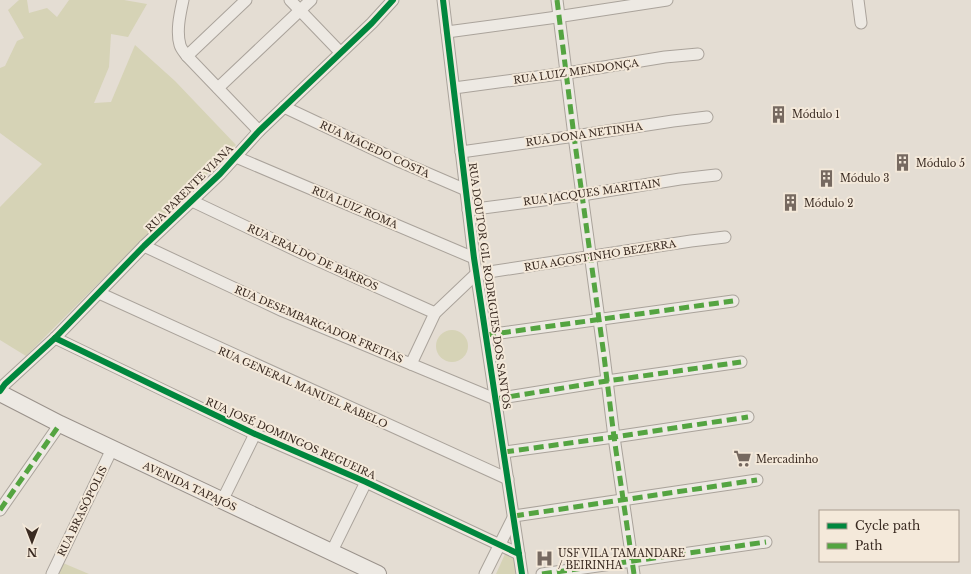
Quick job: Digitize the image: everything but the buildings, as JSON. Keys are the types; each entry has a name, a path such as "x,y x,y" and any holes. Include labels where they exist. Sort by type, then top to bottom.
{"main road":[{"name":"AVENIDA TAPAJÓS","path":"2,396 378,574"}],"street":[{"path":"183,0 178,33 180,46 187,56 259,131"},
{"path":"187,56 246,0"},
{"path":"290,0 340,52"},
{"path":"218,88 310,0"},
{"name":"RUA PARENTE VIANA","path":"2,396 5,384 55,338 144,246 236,157 259,131 372,23 393,0"},
{"name":"RUA DOUTOR GIL RODRIGUES DOS SANTOS","path":"443,0 476,274 522,574"},
{"path":"557,0 614,438 634,574"},
{"path":"447,32 668,0"},
{"path":"858,0 861,23"},
{"name":"RUA LUIZ MENDONÇA","path":"454,88 566,73 665,57 698,54"},
{"name":"RUA MACEDO COSTA","path":"284,107 401,162 466,190"},
{"name":"RUA DONA NETINHA","path":"461,152 707,117"},
{"name":"RUA LUIZ ROMA","path":"236,157 474,258"},
{"name":"RUA JACQUES MARITAIN","path":"468,210 716,175"},
{"name":"RUA ERALDO DE BARROS","path":"192,201 308,256 435,313"},
{"name":"RUA AGOSTINHO BEZERRA","path":"476,274 691,241 725,238"},
{"name":"RUA DESEMBARGADOR FREITAS","path":"144,246 283,311 495,399"},
{"name":"RUA DOUTOR GIL RODRIGUES DOS SANTOS","path":"411,364 435,313 476,274"},
{"name":"RUA GENERAL MANUEL RABELO","path":"99,293 508,479"},
{"path":"486,335 733,301"},
{"name":"RUA JOSÉ DOMINGOS REGUEIRA","path":"55,338 255,434 366,482 519,554"},
{"path":"495,399 741,362"},
{"path":"504,452 614,438 748,417"},
{"path":"0,510 60,424"},
{"path":"222,501 255,434"},
{"name":"RUA BRASÓPOLIS","path":"52,574 112,449"},
{"path":"485,574 514,516 756,480"},
{"path":"331,553 366,482"},
{"path":"542,574 766,542"}],"shaded area":[{"path":"19,0 27,0 29,13 47,8 57,17 69,0 124,0 147,4 128,37 111,34 109,67 94,103 111,102 135,45 175,81 236,145 26,356 0,340 0,207 42,164 0,133 0,68 5,66 17,41 24,38 8,10"},
{"path":"449,330 455,330 465,337 468,346 467,352 461,359 455,362 449,362 439,355 436,349 436,343 443,333"},
{"path":"505,554 510,554 515,558 518,574 496,574"},
{"path":"63,563 89,574 59,574"}],"marked path":[{"path":"557,0 614,437 634,574"},
{"path":"486,335 733,301"},
{"path":"495,399 741,362"},
{"path":"504,452 748,417"},
{"path":"0,510 60,424"},
{"path":"514,516 757,480"},
{"path":"542,574 766,542"}],"cycle path":[{"path":"0,391 5,384 55,338 144,246 220,174 259,131 372,23 393,0"},
{"path":"443,0 474,258 522,574"},
{"path":"55,338 255,434 366,482 519,554"}],"place":[{"name":"Módulo 1","path":"779,114"},
{"name":"Módulo 5","path":"903,163"},
{"name":"Módulo 3","path":"827,178"},
{"name":"Módulo 2","path":"791,203"},
{"name":"Mercadinho","path":"743,459"},
{"name":"USF VILA TAMANDARE / BEIRINHA","path":"545,559"}]}
